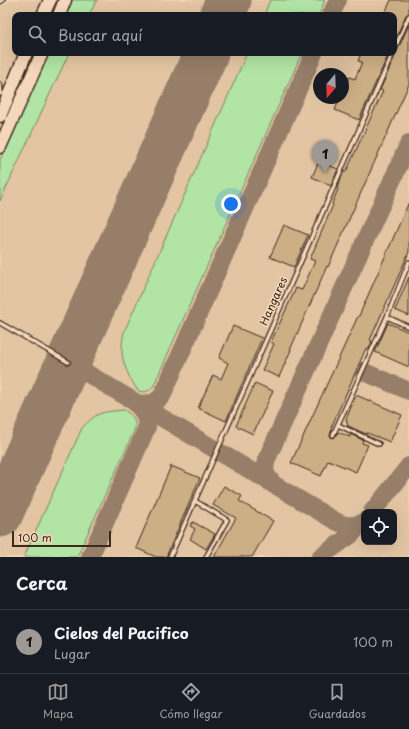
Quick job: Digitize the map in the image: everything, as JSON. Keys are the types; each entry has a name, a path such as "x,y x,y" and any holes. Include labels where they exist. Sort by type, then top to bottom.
{"main road":[{"path":"60,12 65,0"},
{"path":"0,116 3,94 24,56"},
{"path":"0,147 41,56"}],"lane":[{"path":"397,43 409,16"},
{"name":"Hangares","path":"170,557 392,56"},
{"path":"0,84 3,94"},
{"path":"333,435 387,317 409,262"},
{"path":"387,317 409,327"},
{"path":"0,323 68,362"},
{"path":"338,425 379,444"},
{"path":"195,501 227,520 206,557"}],"shaded area":[{"path":"12,0 45,0 40,12 12,12 12,56 21,56 0,102 0,7"},
{"path":"97,0 409,0 409,557 0,557 0,201 68,56 397,56 397,12 91,12"}],"green space":[{"path":"70,0 97,0 91,12 65,12"},
{"path":"270,0 325,0 320,12 265,12"},
{"path":"46,56 68,56 0,201 0,160"},
{"path":"246,56 301,56 154,385 148,391 138,391 129,376 122,353 124,332"},
{"path":"124,410 133,418 135,422 135,429 77,557 24,557 82,428 92,418 101,413"}],"building":[{"path":"391,0 409,0 409,13 406,15 397,35 397,12 385,12"},
{"path":"409,24 409,84 279,377 262,370 274,344 271,342 296,288 302,290 315,261 310,259 333,205 332,204 338,189 337,188 344,171 346,172 383,91 380,90 395,56 397,56 397,51"},
{"path":"360,56 388,56 359,120 335,110 338,104 349,104 349,77 355,79 362,62 358,61"},
{"path":"319,161 338,169 331,186 312,177"},
{"path":"409,202 409,252 370,340 372,341 369,349 366,348 331,428 330,436 332,438 335,437 338,432 350,437 350,434 363,440 362,443 368,445 356,472 328,460 321,476 291,463 359,316"},
{"path":"284,225 308,235 294,267 270,257"},
{"path":"409,277 409,316 395,310"},
{"path":"388,323 409,332 409,367 375,352"},
{"path":"233,326 262,338 226,421 198,408 213,375 221,379 228,363 219,358"},
{"path":"255,383 273,391 253,434 236,426"},
{"path":"356,395 402,415 390,442 348,426 346,419"},
{"path":"171,466 200,478 166,557 156,557 136,548"},
{"path":"224,486 242,496 239,501 273,521 252,557 214,557 236,518 213,505"},
{"path":"193,522 215,534 206,549 190,539 195,529 190,526"}],"taxiway":[{"path":"332,12 338,0"},
{"path":"136,404 154,403 162,396 313,56"},
{"path":"274,485 265,473 266,461 409,143"},
{"path":"68,362 336,521 347,525 361,523"},
{"path":"362,371 409,391"},
{"path":"90,557 147,427 144,414 136,404"},
{"path":"374,509 409,466"},
{"path":"320,557 351,535 361,524"}],"runway":[{"path":"223,12 229,0"},
{"path":"0,515 205,56"}],"place":[{"name":"Cielos del Pacifico","path":"325,173"}]}
